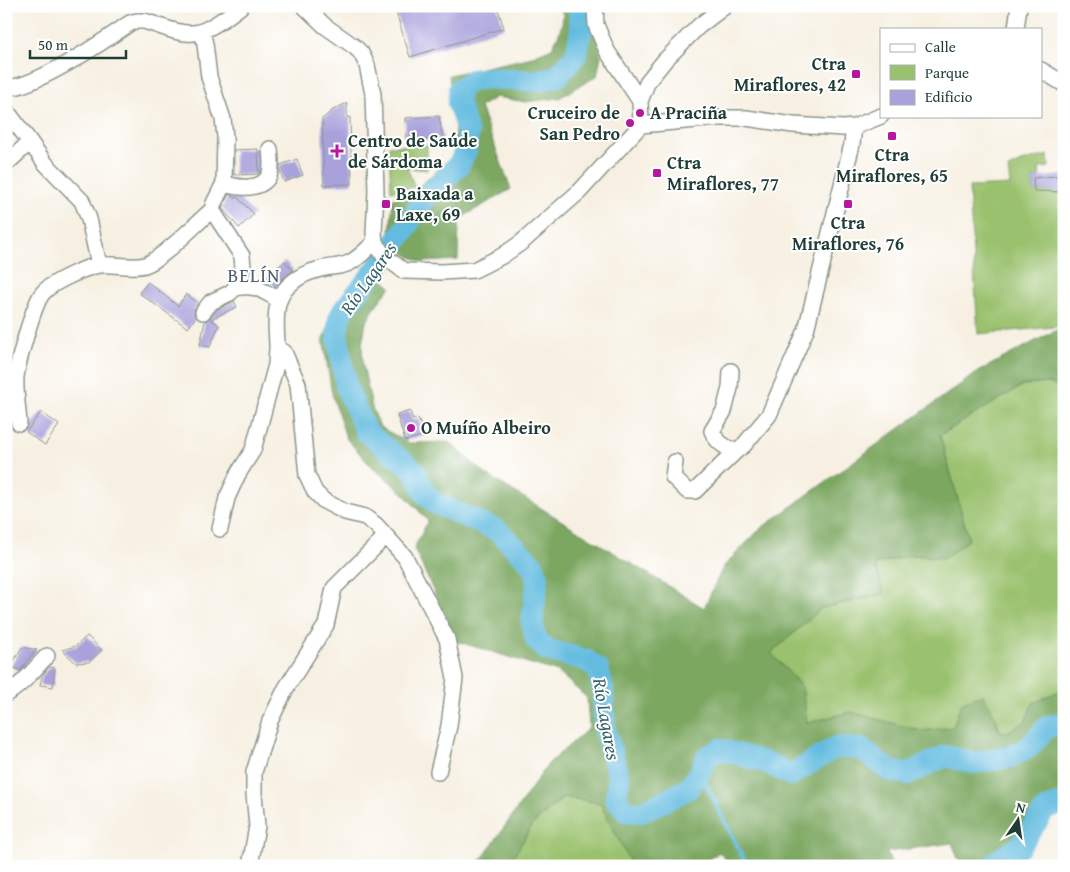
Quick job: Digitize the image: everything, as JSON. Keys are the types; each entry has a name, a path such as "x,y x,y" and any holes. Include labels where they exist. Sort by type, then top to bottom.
{"street":[{"path":"6,88 34,80 69,62 130,23 144,21 183,33 194,34 202,31 241,6"},
{"path":"304,6 325,26 355,47 368,65 373,94 376,191 374,233 377,245 384,256 404,271 466,271 482,267 496,260 522,242 580,191 641,125 719,118 746,118 793,125 843,128 854,127 880,116"},
{"path":"595,6 596,25 607,51 640,101"},
{"path":"641,125 640,101 648,80 699,26 725,6"},
{"path":"1016,28 1019,6"},
{"path":"19,423 16,378 19,361 38,302 44,292 75,274 99,265 145,265 158,258 212,210 224,183 225,137 223,119 209,77 202,31"},
{"path":"1042,71 1064,84"},
{"path":"6,110 45,163 82,201 89,219 99,265"},
{"path":"675,462 673,477 686,491 695,491 744,445 770,415 806,330 852,144 854,127"},
{"path":"6,164 30,142"},
{"path":"224,183 234,187 248,188 265,181 269,175 271,165 270,149"},
{"path":"203,312 211,302 230,293 235,288 244,267 242,256 212,210"},
{"path":"220,529 227,498 238,474 253,450 276,365 279,300 291,284 302,275 318,269 351,262 377,245"},
{"path":"235,288 248,286 256,288 279,300"},
{"path":"277,348 284,352 298,384 307,475 315,492 324,501 345,512 365,517 376,525 405,556 447,639 455,678 449,726 438,772"},
{"path":"731,371 730,388 724,411 712,430 714,437 727,448 736,451"},
{"path":"250,866 256,826 254,772 270,721 286,688 326,625 334,588 386,536"},
{"path":"6,694 18,688 47,656"}],"green space":[{"path":"560,6 591,6 601,56 597,76 559,98 525,102 496,97 480,107 511,189 459,219 458,260 422,262 405,254 390,232 393,199 414,191 453,156 455,130 449,75 528,58 552,48 559,33 563,17"},
{"path":"427,145 427,170 407,168 415,187 391,191 389,146"},
{"path":"1048,155 1049,167 1039,168 1040,177 1033,178 1034,191 1064,192 1064,326 978,334 969,187 1010,185 1008,168 1021,162"},
{"path":"368,267 391,287 377,304 366,323 362,344 363,365 372,407 380,427 409,443 449,442 487,475 704,608 723,567 760,529 979,371 1064,326 1064,390 1050,383 1023,385 940,435 969,540 944,558 912,555 875,564 884,594 822,608 771,653 802,687 807,723 851,712 922,731 953,727 962,702 983,695 996,718 999,731 1007,732 1025,722 1033,703 1061,690 1064,691 1064,801 1025,832 1026,852 1006,866 961,866 952,843 887,852 892,866 732,866 719,852 700,866 632,866 600,803 564,797 533,824 508,866 477,866 549,763 589,728 587,698 558,672 456,641 414,548 428,521 403,493 370,465 346,438 332,394 323,339 343,298"},
{"path":"1050,383 1064,390 1064,691 1061,690 1034,703 1025,722 1007,732 1000,731 996,718 962,702 953,727 923,732 851,712 807,723 802,687 771,653 822,608 884,594 875,565 912,555 944,558 969,540 940,435 1023,385"},
{"path":"564,797 600,803 632,866 508,866 533,824"}],"building":[{"path":"394,6 497,6 504,28 410,57"},
{"name":"Centro de Saúde de Sárdoma","path":"347,103 347,117 350,117 352,184 324,185 322,119 333,110"},
{"path":"439,116 443,139 406,141 405,118"},
{"path":"258,149 259,174 234,175 234,150"},
{"path":"297,159 303,175 284,182 280,165"},
{"path":"1064,175 1064,192 1034,191 1033,178"},
{"path":"229,194 235,198 237,197 254,214 239,228 222,208"},
{"path":"285,261 293,270 276,287 267,277"},
{"path":"148,282 178,306 186,294 198,303 194,310 196,317 188,328 139,293"},
{"path":"234,301 237,307 211,319 219,325 210,347 200,345 205,321 217,310"},
{"name":"O Muíño Albeiro","path":"410,411 413,420 418,418 424,435 405,441 397,415"},
{"path":"41,412 59,425 45,445 26,432"},
{"path":"87,636 102,650 89,662 76,663 62,650 76,646"},
{"path":"22,647 37,650 20,671 11,666"},
{"path":"49,667 55,668 53,687 40,685 42,676"}],"waterway":[{"name":"Río Lagares","path":"579,6 581,29 576,55 558,76 537,81 490,78 472,80 459,89 458,103 468,133 466,150 459,165 423,200 406,228 375,271 344,309 339,319 337,334 347,388 366,432 414,470 425,493 435,503 498,531 533,565 538,578 532,621 536,640 547,650 586,660 598,669 603,690 605,729 619,779 616,798 626,811 642,812 688,789 700,772 707,757 720,749 765,762 791,775 836,747 861,749 890,771 908,774 945,756 974,763 1010,757 1029,747 1048,726 1064,724"},
{"path":"700,772 747,866"},
{"name":"Río Lagares","path":"995,866 997,861 1020,846 1045,810 1064,802"}],"place":[{"name":"Ctra Miraflores, 42","path":"856,74"},
{"name":"A Praciña","path":"640,113"},
{"name":"Cruceiro de San Pedro","path":"630,123"},
{"name":"Ctra Miraflores, 65","path":"892,136"},
{"name":"Centro de Saúde de Sárdoma","path":"337,151"},
{"name":"Ctra Miraflores, 77","path":"657,173"},
{"name":"Baixada a Laxe, 69","path":"386,204"},
{"name":"Ctra Miraflores, 76","path":"848,204"},
{"name":"O Muíño Albeiro","path":"411,428"}],"district":[{"name":"BELÍN","path":"254,275"}]}
